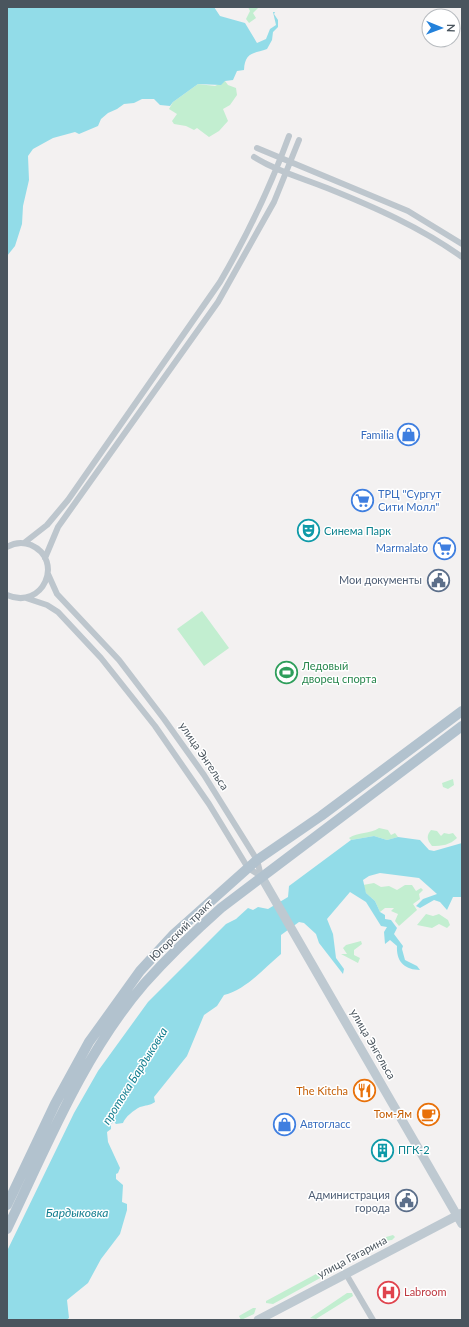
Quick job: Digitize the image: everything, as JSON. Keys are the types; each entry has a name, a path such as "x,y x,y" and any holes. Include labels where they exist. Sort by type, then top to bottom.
{"main road":[{"name":"Югорский тракт","path":"7,1205 70,1074 116,1003 140,971 174,934 257,860 333,807 462,711"},
{"name":"Югорский тракт","path":"7,1229 79,1081 119,1017 144,984 192,934 261,876 462,726"},
{"name":"улица Энгельса","path":"261,876 460,1218"},
{"name":"улица Гагарина","path":"258,1320 346,1274 460,1218"}],"street":[{"path":"24,543 47,525 68,500 195,320 220,282 241,245 269,189 289,136"},
{"path":"7,547 14,544 24,543 37,549 45,558 58,527 218,302 268,215 299,140"},
{"path":"257,148 408,211 462,244"},
{"path":"254,157 266,165 287,172 403,221 462,256"},
{"name":"улица Энгельса","path":"45,558 48,574 57,594 115,656 204,775 257,860 261,876"},
{"path":"26,598 35,594 42,587 48,574"},
{"name":"улица Энгельса","path":"7,595 44,603 58,612 107,666 141,708 185,769 248,868 261,876"},
{"path":"107,666 115,656"},
{"path":"346,1274 373,1320"}],"green space":[{"path":"248,7 258,8 253,13 256,18 249,23 246,19 250,11"},
{"path":"225,81 228,85 236,88 237,95 230,105 223,109 228,121 219,131 209,137 197,128 194,130 186,126 174,124 172,121 177,114 169,109 173,102 198,84 215,86"},
{"path":"202,611 229,648 204,666 177,629"},
{"path":"453,779 454,785 448,789 443,787 442,783"},
{"path":"379,828 388,830 391,835 395,833 398,837 387,840 374,836 351,840 349,838 372,831"},
{"path":"431,830 437,831 441,836 444,833 453,833 457,838 446,845 432,846 428,838 428,834"},
{"path":"374,883 381,887 389,886 397,890 405,885 412,885 416,891 421,888 423,890 419,894 420,899 413,904 417,910 399,926 395,921 398,914 391,911 394,908 385,908 380,912 375,901 366,893 363,885"},
{"path":"426,914 433,916 439,914 448,920 450,925 447,928 439,924 432,928 417,925"},
{"path":"361,941 362,944 354,950 354,955 360,958 358,963 341,954 347,954 343,948 346,945"},
{"path":"393,1235 395,1237 392,1240 382,1243 360,1257 355,1259 352,1257 379,1240 384,1240 386,1237"},
{"path":"342,1260 343,1267 273,1304 266,1303 266,1301"},
{"path":"347,1293 352,1293 353,1296 316,1319 310,1318"},
{"path":"253,1308 256,1308 254,1314 241,1320 239,1316"}],"water":[{"path":"7,7 214,7 220,16 245,23 257,43 266,39 270,29 276,25 273,12 275,12 274,14 278,20 278,27 273,32 272,40 267,49 254,53 248,57 244,70 237,71 233,80 225,81 221,85 198,84 173,102 170,106 160,105 154,99 142,99 134,103 124,104 108,113 101,119 98,126 79,134 75,132 53,138 33,149 28,156 29,180 23,206 22,224 15,246 7,256"},
{"name":"Бардыковка","path":"374,836 387,840 398,837 420,840 429,850 434,851 462,843 462,897 453,897 447,910 440,902 434,900 420,908 416,906 423,899 437,894 419,878 380,873 369,876 363,880 366,893 375,901 380,912 385,915 385,919 391,920 397,928 394,934 403,946 402,949 405,960 417,966 420,970 406,967 402,964 398,956 397,946 390,940 385,944 384,932 387,927 381,926 366,902 350,892 327,919 333,934 336,958 344,969 343,974 319,943 316,934 304,923 299,922 281,935 281,954 254,978 240,988 224,995 217,1006 204,1015 187,1056 154,1097 155,1102 135,1110 123,1123 116,1124 114,1122 111,1124 111,1129 107,1132 108,1142 120,1168 116,1174 116,1179 123,1185 122,1202 127,1204 127,1210 120,1234 101,1259 88,1283 67,1300 69,1318 66,1320 7,1320 7,1251 74,1113 98,1071 148,1002 226,924 236,919 248,908 253,910 258,907 268,909 288,897 289,886 351,840"}],"place":[{"name":"Familia","path":"409,435"},
{"name":"ТРЦ \"Сургут Сити Молл\"","path":"363,500"},
{"name":"Синема Парк","path":"309,531"},
{"name":"Marmalato","path":"444,548"},
{"name":"Мои документы","path":"438,580"},
{"name":"Ледовый дворец спорта","path":"286,672"},
{"name":"The Kitcha","path":"364,1091"},
{"name":"Том-Ям","path":"428,1114"},
{"name":"Автогласс","path":"284,1124"},
{"name":"ПГК-2","path":"383,1150"},
{"name":"Администрация города","path":"406,1201"},
{"name":"Labroom","path":"389,1292"}],"water label":[{"name":"протока Бардыковка","path":"135,1076"}]}
